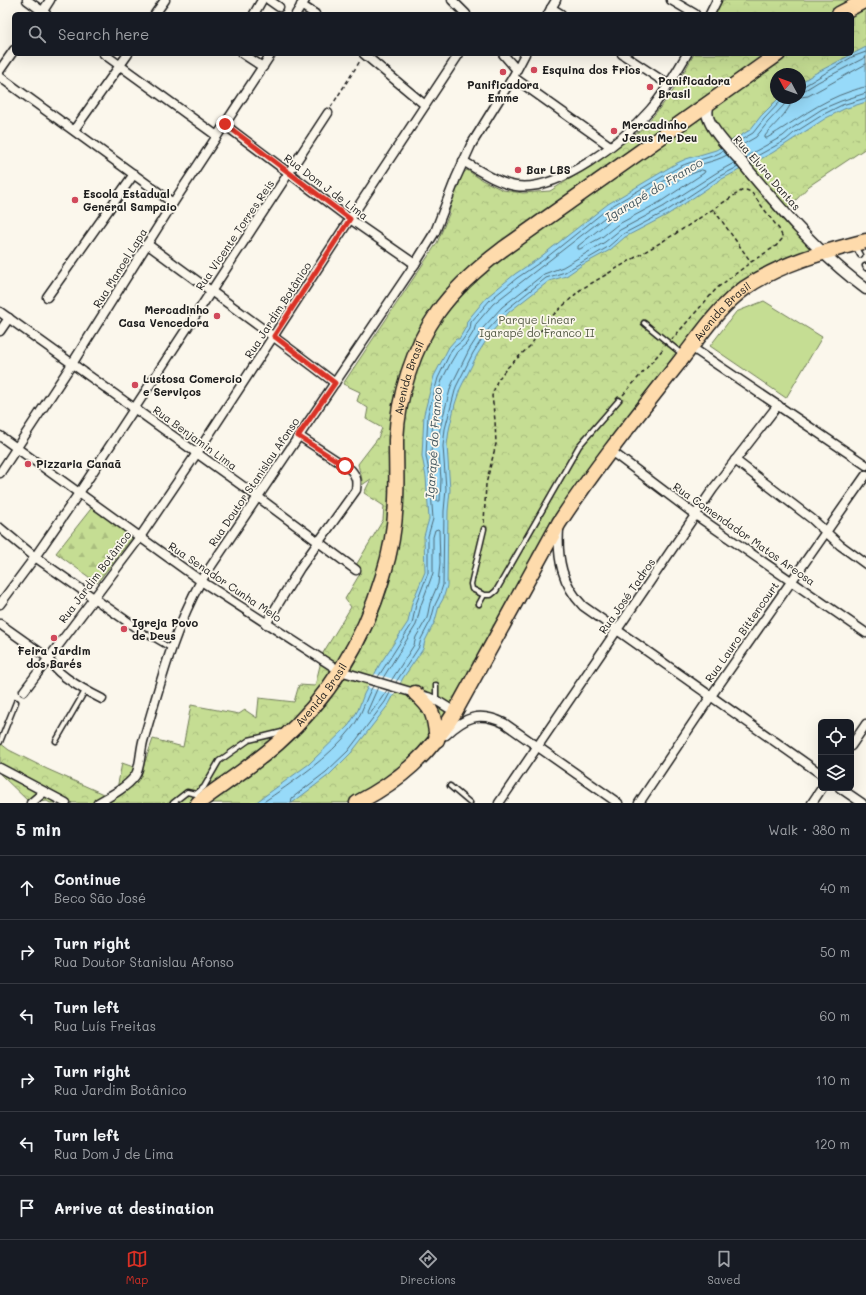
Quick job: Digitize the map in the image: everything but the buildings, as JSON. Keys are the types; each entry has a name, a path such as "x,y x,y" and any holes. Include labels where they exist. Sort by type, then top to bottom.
{"highway":[{"path":"843,12 866,0"},
{"name":"Avenida Brasil","path":"198,803 260,758 292,730 322,697 340,671 370,614 383,576 393,534 396,500 396,438 401,402 408,374 422,340 438,312 456,290 476,270 497,253 775,56"},
{"name":"Avenida Brasil","path":"362,802 406,772 436,740 455,712 559,523 611,451 717,314 728,302 745,288 783,267 824,252 860,247"},
{"path":"412,692 428,705 432,712 436,740"}],"street":[{"path":"27,0 42,12"},
{"path":"44,12 50,0"},
{"path":"156,12 165,0"},
{"path":"255,12 262,0"},
{"path":"269,0 279,7"},
{"path":"452,0 464,12"},
{"path":"550,11 556,0"},
{"path":"671,0 692,12"},
{"path":"711,12 717,0"},
{"path":"297,12 303,3 313,12"},
{"path":"0,70 12,53"},
{"path":"107,56 217,136"},
{"path":"74,130 127,56"},
{"path":"246,56 263,67"},
{"name":"Rua Manoel Lapa","path":"0,473 72,364 173,203 270,56"},
{"path":"366,56 425,105"},
{"name":"Rua Jardim Botânico","path":"24,691 140,537 197,453 458,56"},
{"path":"504,56 514,73 610,146"},
{"name":"Rua Doutor Stanislau Afonso","path":"98,803 129,782 137,773 142,742 172,649 190,600 201,581 415,264 435,232 463,161 524,56"},
{"path":"625,56 669,85"},
{"path":"463,161 492,178 516,186 531,187 560,178 584,165 637,124 669,85 686,56"},
{"path":"0,77 173,203"},
{"name":"Rua Elvira Dantas","path":"709,102 707,116 711,126 793,222 866,289"},
{"name":"Rua Vicente Torres Reis","path":"0,604 35,557 79,493 328,113"},
{"name":"Rua Dom J de Lima","path":"225,124 350,219 415,264"},
{"path":"47,297 134,174"},
{"path":"147,244 274,336 335,383"},
{"name":"Rua Benjamin Lima","path":"0,312 258,497 356,570"},
{"path":"0,331 8,318"},
{"path":"688,352 778,405 866,465"},
{"name":"Rua José Tadros","path":"499,803 713,489 778,405"},
{"name":"Rua Senador Cunha Melo","path":"0,436 201,581 340,671 436,700 455,712"},
{"path":"266,624 286,589 318,541 356,490 357,481 351,470 298,436"},
{"name":"Rua Comendador Matos Areosa","path":"611,451 696,516 866,633"},
{"path":"735,460 812,519 831,538 866,564"},
{"name":"Rua Lauro Bittencourt","path":"639,803 711,696 866,475"},
{"path":"559,523 558,542 561,568 568,587 575,598 583,606 818,772"},
{"path":"0,528 35,557 138,629"},
{"path":"0,624 48,658 52,666 85,691 102,699"},
{"path":"424,754 455,727 471,717 478,716 496,719 504,723 618,803"},
{"path":"854,742 866,724"},
{"path":"0,768 66,803"},
{"path":"812,803 820,791"},
{"path":"844,791 862,803"},
{"path":"31,803 44,792"}],"lane":[{"path":"644,323 669,343 688,352"},
{"path":"484,529 471,584 472,588 484,595 492,595 496,591 579,446 619,400"},
{"path":"479,604 484,595"},
{"path":"138,629 172,649"},
{"path":"436,685 436,700"},
{"path":"56,741 85,691"},
{"path":"0,742 16,702"},
{"path":"173,803 187,792 196,794 204,787 219,761 249,740 292,730"},
{"path":"450,786 470,803"}],"path":[{"path":"328,113 363,56"},
{"path":"484,529 486,484 496,444 496,420 492,396 497,381 506,369 530,346 549,319 580,290 713,210 738,192 747,190 752,193 779,229 783,238 780,242 717,288 619,400"},
{"path":"713,210 751,262"}],"green space":[{"name":"Parque Linear Igarapé do Franco II","path":"722,0 866,0 866,148 809,186 782,215 815,250 780,262 747,279 620,431 451,707 417,751 366,794 347,803 50,803 47,801 30,803 0,774 0,743 9,750 47,769 110,797 116,794 122,763 142,770 153,739 183,747 191,705 239,714 245,710 257,718 259,698 294,702 299,685 315,686 323,653 351,607 345,599 361,572 355,567 383,520 384,506 364,493 371,479 362,485 358,464 378,438 382,428 366,419 368,408 357,401 360,392 343,384 437,243 449,214 452,198 462,174 467,170 482,180 503,190 523,193 550,191 621,145 643,128 669,97 693,56 854,56 854,12 716,12"},
{"path":"764,301 822,337 786,398 710,346 736,312"},
{"path":"94,505 132,538 97,583 56,553"}],"water":[{"name":"Igarapé do Franco","path":"866,47 866,102 844,109 826,118 772,153 720,180 667,215 625,237 610,250 582,265 566,276 549,281 509,312 491,333 477,355 460,389 449,430 447,445 450,490 448,511 447,586 435,621 425,641 423,649 403,678 389,704 351,753 329,775 292,803 255,803 309,764 349,725 358,710 364,694 380,664 408,622 412,603 425,572 424,536 429,519 426,477 422,456 424,414 434,376 449,347 456,339 459,339 466,327 467,321 487,297 608,204 677,163 716,150 750,130 773,104 806,104 806,79 849,56 854,56 854,53"}],"pier":[{"path":"375,674 401,681 394,695 367,687"}],"place":[{"name":"Esquina dos Frios","path":"534,70"},
{"name":"Panificadora Emme","path":"503,72"},
{"name":"Panificadora Brasil","path":"650,87"},
{"name":"Mercadinho Jesus Me Deu","path":"614,131"},
{"name":"Bar LBS","path":"518,170"},
{"name":"Escola Estadual General Sampaio","path":"75,200"},
{"name":"Mercadinho Casa Vencedora","path":"217,316"},
{"name":"Lustosa Comercio e Serviços","path":"135,385"},
{"name":"Pizzaria Canaã","path":"28,464"},
{"name":"Igreja Povo de Deus","path":"124,629"},
{"name":"Feira Jardim dos Barés","path":"54,638"}],"route":[{"path":"225,124 350,219 274,336 335,383 298,436 345,466"}]}
